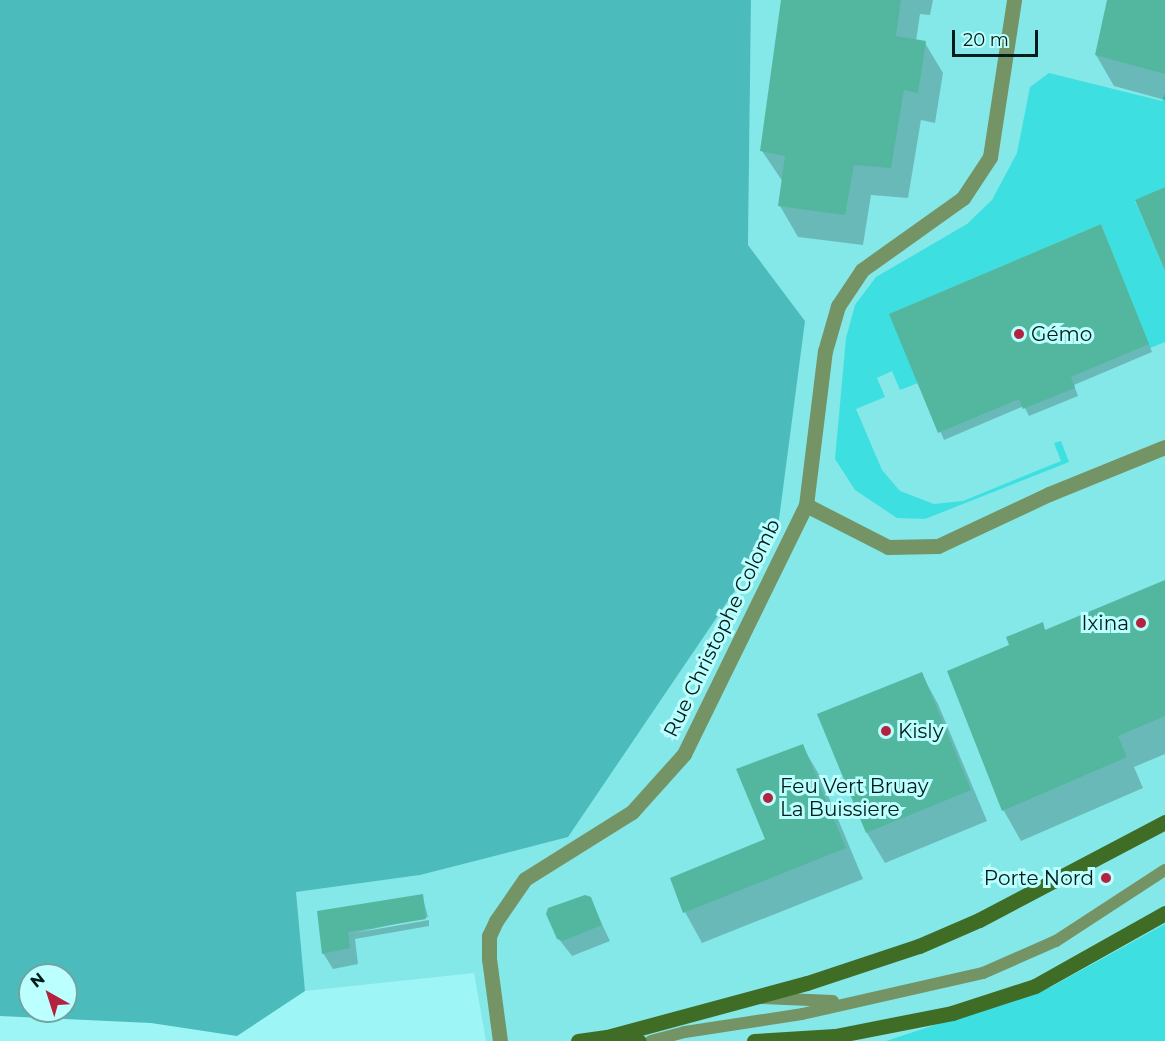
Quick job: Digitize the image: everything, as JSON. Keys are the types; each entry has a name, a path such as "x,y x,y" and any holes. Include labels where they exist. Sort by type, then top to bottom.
{"main road":[{"path":"578,1041 607,1037 836,974 969,925 1103,858 1165,822"},
{"path":"754,1041 835,1035 952,1013 1035,986 1165,913"},
{"path":"607,1037 639,1041"}],"street":[{"name":"Rue Christophe Colomb","path":"500,1041 492,989 489,936 508,898 525,879 632,812 684,754 806,505 825,351 838,306 862,270 963,198 990,157 1014,0"},
{"name":"Rue Christophe Colomb","path":"806,505 888,547 938,546 1049,494 1165,447"}],"lane":[{"path":"651,1041 685,1032 802,1014 994,968 1056,940 1165,870"},
{"path":"752,997 850,1001"}],"shaded area":[{"path":"0,0 751,0 748,245 805,321 778,527 568,837 420,875 296,892 305,991 237,1036 151,1023 78,1020 78,963 18,963 18,1017 0,1016"},
{"path":"751,0 1165,0 1165,1041 486,1041 474,973 305,991 295,892 420,875 805,321 748,245"},
{"path":"1049,73 1162,101 1165,93 1165,187 1135,201 1165,271 1165,342 1150,348 1101,224 890,314 918,383 900,390 892,371 877,378 885,397 856,409 882,470 900,491 934,504 963,501 1061,461 1054,443 1061,441 1069,462 925,519 897,518 855,490 835,459 846,338 855,305 876,277 967,224 992,200 1017,153 1030,87"},
{"path":"1165,924 1165,1041 886,1041 1051,987"}],"building":[{"path":"781,0 901,0 896,36 926,41 918,93 904,90 891,168 854,165 845,215 778,206 785,156 760,151"},
{"path":"1107,0 1165,0 1165,74 1095,55"},
{"path":"1165,187 1165,271 1135,200"},
{"path":"1101,224 1149,344 1071,377 1075,388 1023,409 1019,399 938,433 889,314"},
{"path":"1165,580 1165,716 1118,736 1127,757 1002,811 947,671 1009,645 1006,637 1043,622 1045,630"},
{"path":"922,672 971,790 866,833 817,714"},
{"path":"803,744 846,848 683,913 670,878 765,839 736,769"},
{"path":"423,894 426,919 348,932 350,948 322,954 317,911"},
{"path":"585,895 591,897 602,925 563,941 557,939 546,914 548,908"}],"place":[{"name":"Gémo","path":"1019,334"},
{"name":"Ixina","path":"1141,623"},
{"name":"Kisly","path":"886,731"},
{"name":"Feu Vert Bruay La Buissiere","path":"768,798"},
{"name":"Porte Nord","path":"1106,878"}]}
